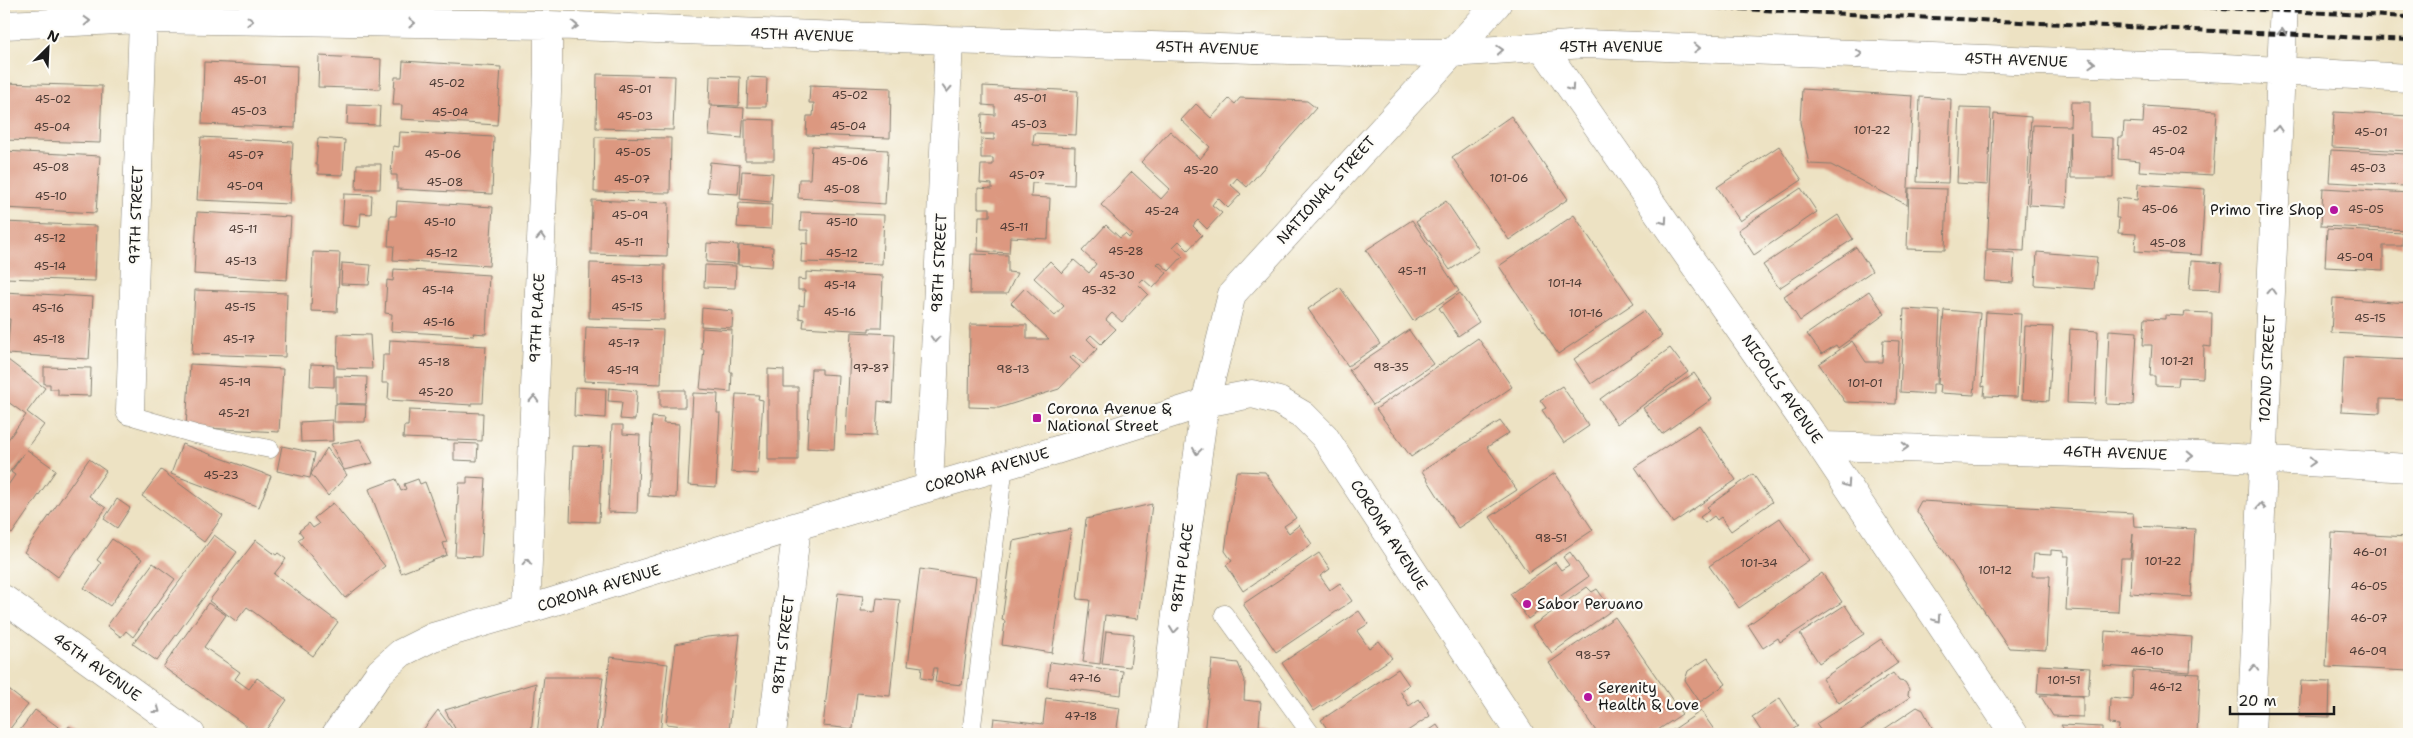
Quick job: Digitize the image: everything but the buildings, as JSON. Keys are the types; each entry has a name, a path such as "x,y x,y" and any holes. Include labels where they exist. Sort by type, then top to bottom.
{"street":[{"name":"NATIONAL STREET","path":"1205,403 1232,294 1497,4"},
{"name":"102ND STREET","path":"2251,734 2284,4"},
{"name":"45TH AVENUE","path":"4,24 143,19 548,25 949,40 1451,53 1585,44 2281,71 2409,78"},
{"name":"97TH STREET","path":"130,411 143,19"},
{"name":"97TH PLACE","path":"526,610 548,78 548,25"},
{"name":"98TH STREET","path":"929,486 949,40"},
{"name":"NICOLLS AVENUE","path":"1543,48 1821,446 2014,734"},
{"name":"CORONA AVENUE","path":"336,734 380,672 401,653 433,637 1205,403 1252,394 1280,401 1303,415 1324,436 1520,734"},
{"name":"98TH PLACE","path":"1162,734 1176,605 1205,403"},
{"name":"46TH AVENUE","path":"1821,446 2202,456 2409,468"},
{"name":"98TH STREET","path":"772,734 797,526"},
{"name":"46TH AVENUE","path":"4,599 191,734"}],"lane":[{"path":"130,411 136,417 150,422 195,434 270,449"},
{"path":"971,734 1004,465"},
{"path":"1224,614 1311,734"}],"railway":[{"path":"1632,4 2409,40"},
{"path":"2138,4 2409,17"}],"place":[{"name":"Primo Tire Shop","path":"2334,210"},
{"name":"Corona Avenue & National Street","path":"1037,418"},
{"name":"Sabor Peruano","path":"1527,604"},
{"name":"Serenity Health & Love","path":"1588,697"}]}
